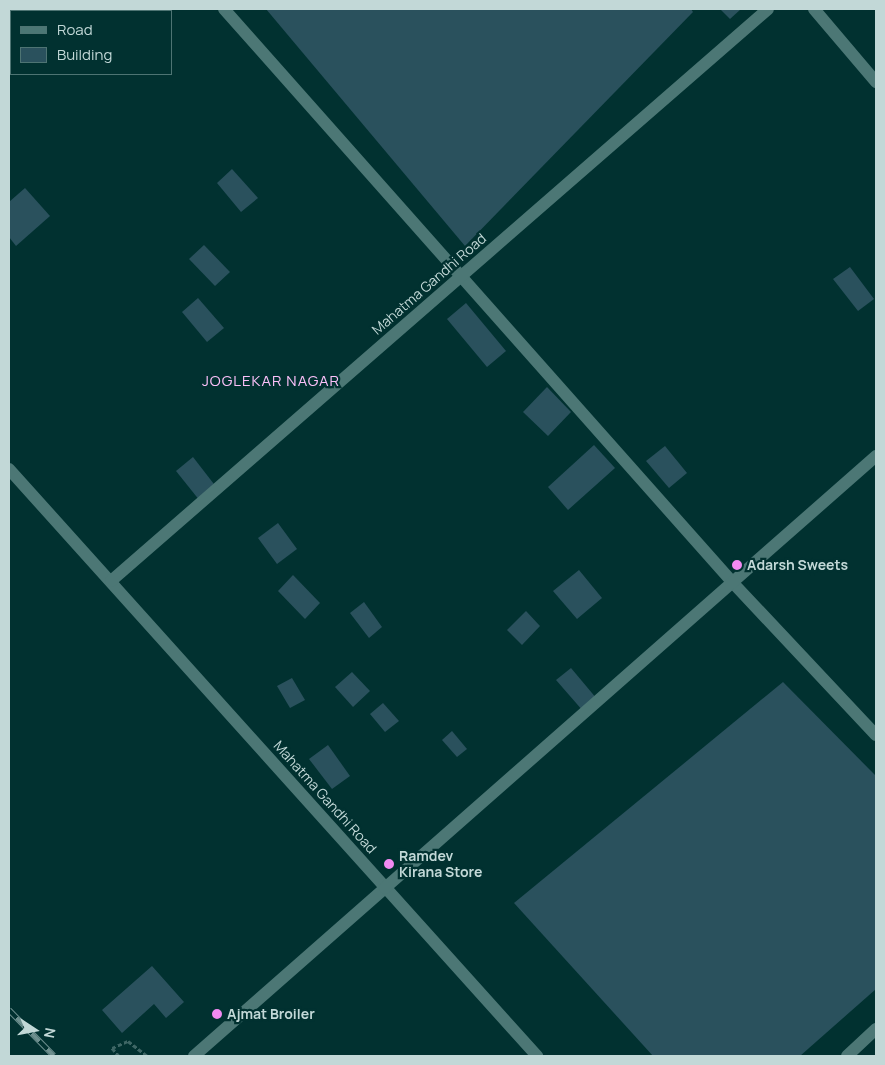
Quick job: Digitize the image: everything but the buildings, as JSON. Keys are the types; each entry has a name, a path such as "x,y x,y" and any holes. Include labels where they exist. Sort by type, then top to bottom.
{"street":[{"path":"224,9 734,584 876,735"},
{"name":"Mahatma Gandhi Road","path":"111,581 768,9"},
{"path":"814,9 876,82"},
{"path":"194,1056 734,584 876,456"},
{"name":"Mahatma Gandhi Road","path":"9,468 537,1056"},
{"path":"847,1056 876,1029"}],"path":[{"path":"119,1056 112,1048 128,1041 147,1056"}],"railway":[{"path":"9,1010 54,1056"}],"place":[{"name":"Adarsh Sweets","path":"737,565"},
{"name":"Ramdev Kirana Store","path":"389,864"},
{"name":"Ajmat Broiler","path":"217,1014"}],"district":[{"name":"JOGLEKAR NAGAR","path":"271,381"}]}
